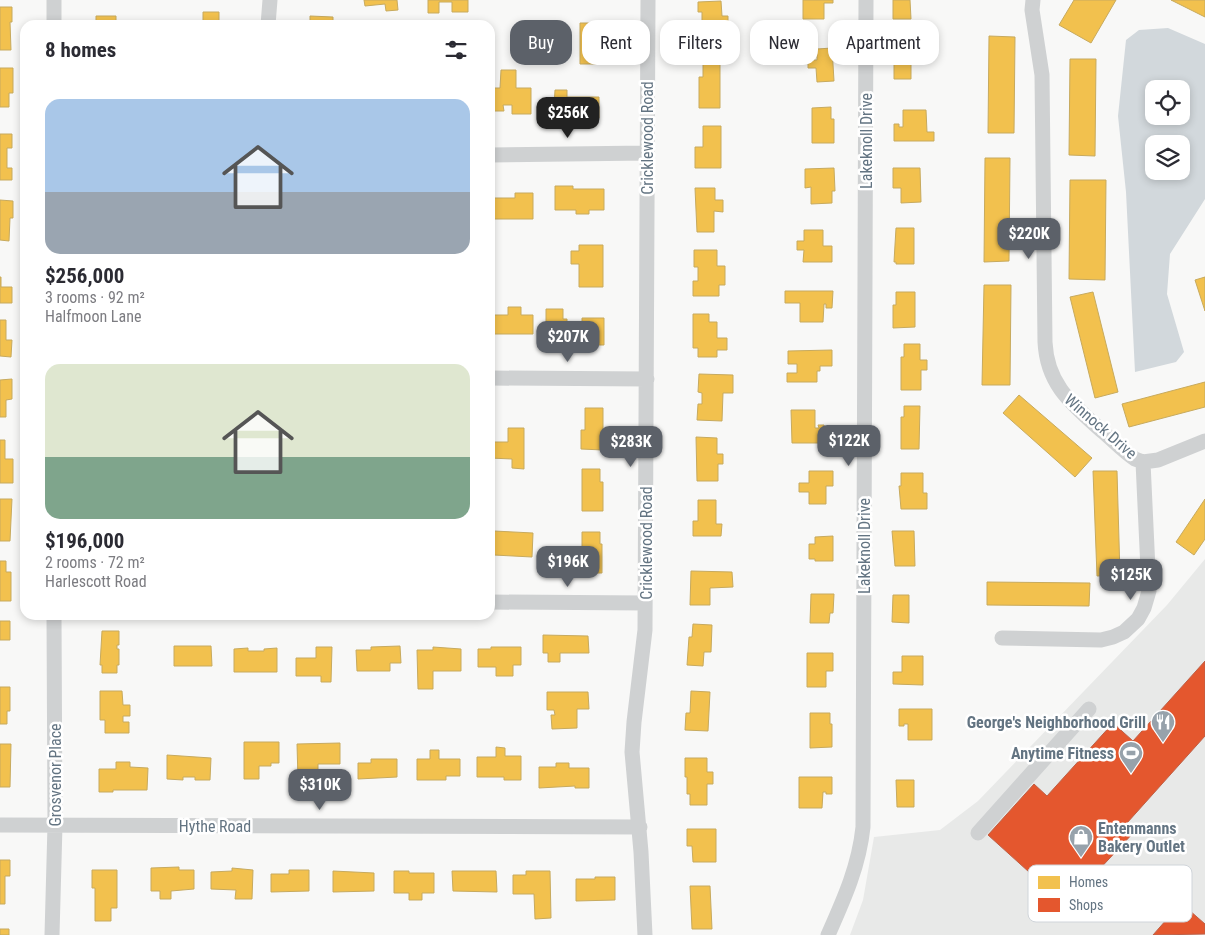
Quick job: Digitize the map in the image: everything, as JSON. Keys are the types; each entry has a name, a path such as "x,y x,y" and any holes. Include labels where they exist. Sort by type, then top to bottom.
{"street":[{"path":"54,0 54,20"},
{"path":"268,20 270,0"},
{"name":"Cricklewood Road","path":"645,935 640,827 632,752 645,630 648,0"},
{"name":"Lakeknoll Drive","path":"828,935 854,875 860,851 863,826 866,0"},
{"name":"Winnock Drive","path":"1002,638 1101,640 1124,632 1138,619 1147,602 1149,591 1143,462 1130,454 1073,404 1056,384 1047,360 1044,342 1042,75 1032,10 1033,0"},
{"path":"495,155 647,153"},
{"path":"495,378 647,379"},
{"path":"1143,462 1158,460 1205,441"},
{"path":"495,602 645,603"},
{"name":"Grosvenor Place","path":"52,935 55,825 54,620"},
{"path":"978,833 1089,709"},
{"name":"Hythe Road","path":"0,825 640,827"}],"shaded area":[{"path":"1168,28 1205,44 1205,199 1170,254 1167,294 1184,352 1176,362 1135,372 1126,192 1118,116 1126,40 1139,30"},
{"path":"1205,559 1205,935 850,935 863,900 874,837 940,830 978,801 1167,605"}],"building: Homes":[{"path":"364,0 397,0 398,10 386,11 385,4 365,6"},
{"path":"428,0 468,0 468,12 452,12 452,2 439,2 439,13 428,13"},
{"path":"803,0 833,0 833,3 824,3 824,19 803,19"},
{"path":"893,0 910,0 911,19 893,19"},
{"path":"1074,0 1116,0 1091,43 1059,25"},
{"path":"1171,0 1205,0 1205,17"},
{"path":"721,1 722,16 728,16 728,20 702,20 702,12 698,12 698,2"},
{"path":"0,7 12,7 12,22 10,22 11,50 0,50"},
{"path":"203,12 219,12 219,20 203,20"},
{"path":"96,16 116,16 116,20 96,20"},
{"path":"310,16 333,17 333,20 310,20"},
{"path":"580,23 582,23 582,64 580,64"},
{"path":"989,36 1015,37 1014,133 988,133"},
{"path":"828,48 828,65 833,65 834,81 817,82 816,68 808,68 808,65 818,65 818,49"},
{"path":"1070,59 1096,59 1095,156 1069,155"},
{"path":"703,65 720,65 720,108 699,108 699,77 703,77"},
{"path":"894,65 911,65 911,79 894,79"},
{"path":"0,68 13,68 13,93 9,93 9,107 0,107"},
{"path":"501,70 516,70 516,88 531,88 531,114 512,114 512,105 503,105 504,111 495,111 495,88 500,88"},
{"path":"555,90 567,90 567,97 599,97 599,118 582,118 582,115 568,115 568,123 553,123"},
{"path":"831,107 831,119 834,119 834,143 812,143 812,108"},
{"path":"903,110 926,110 927,132 934,132 934,141 894,141 894,124 899,124 899,127 903,127"},
{"path":"703,126 721,126 721,168 695,168 695,147 703,147"},
{"path":"0,134 12,134 12,148 7,148 7,168 12,168 12,180 0,180"},
{"path":"985,158 1010,158 1009,261 984,262"},
{"path":"834,168 835,191 832,191 832,203 811,204 811,187 805,188 805,169"},
{"path":"893,168 920,168 921,202 901,203 901,188 893,188"},
{"path":"1070,180 1106,180 1105,280 1069,279"},
{"path":"555,186 573,186 573,189 604,189 604,210 589,210 589,214 576,214 576,210 555,210"},
{"path":"695,188 715,188 715,200 723,200 723,212 714,211 714,232 697,232"},
{"path":"515,193 533,193 533,219 495,219 495,198 515,198"},
{"path":"0,200 13,201 13,218 10,218 9,241 0,240"},
{"path":"896,228 914,228 914,264 896,264 894,262"},
{"path":"804,230 823,230 823,246 832,246 832,262 803,262 804,250 797,250 797,241 804,241"},
{"path":"579,245 603,245 603,287 579,287 579,264 571,264 571,251 579,251"},
{"path":"694,250 717,250 717,266 725,266 725,285 719,285 719,296 693,296 693,281 698,281 698,267 694,267"},
{"path":"0,277 1,287 12,287 12,303 0,303"},
{"path":"1205,277 1205,311 1195,280"},
{"path":"984,285 1011,285 1010,385 982,385"},
{"path":"785,291 833,291 832,308 826,308 826,304 824,304 823,322 800,322 800,303 785,303"},
{"path":"896,292 915,292 915,327 893,328 893,305 896,305"},
{"path":"1093,292 1118,392 1095,398 1070,297"},
{"path":"508,307 521,307 521,315 533,315 533,334 495,334 495,315 508,315"},
{"path":"546,309 563,309 563,319 567,319 567,325 582,325 582,318 604,318 604,345 560,345 560,333 546,333"},
{"path":"693,314 709,314 709,322 717,322 717,338 727,338 727,350 717,350 717,357 698,357 698,348 693,348"},
{"path":"0,320 6,320 6,340 12,340 11,357 0,356"},
{"path":"904,344 920,344 920,360 927,360 927,370 921,370 921,390 901,390 901,357 904,357"},
{"path":"832,350 832,366 820,366 820,371 817,371 817,382 787,382 787,373 797,373 797,364 788,364 788,351"},
{"path":"699,374 733,375 733,393 723,393 722,421 697,420 698,404 702,404 702,393 698,392"},
{"path":"12,379 12,399 6,400 6,417 0,417 0,380"},
{"path":"1205,382 1205,407 1129,427 1122,404"},
{"path":"1019,395 1092,458 1075,477 1003,413"},
{"path":"904,406 920,406 919,449 901,449 901,417 904,417"},
{"path":"585,408 603,408 603,450 581,449 581,430 585,430"},
{"path":"791,410 815,410 815,428 819,428 818,425 824,425 825,443 792,443"},
{"path":"508,428 524,428 524,469 512,468 512,459 495,458 495,442 508,442"},
{"path":"696,437 717,438 717,454 723,454 723,464 718,464 718,481 697,481"},
{"path":"0,440 5,440 5,459 13,459 13,483 0,483"},
{"path":"582,469 600,469 600,482 603,482 603,511 582,511"},
{"path":"809,471 833,471 833,486 826,486 826,504 809,504 809,492 799,492 799,483 809,483"},
{"path":"1093,471 1117,471 1120,575 1097,576"},
{"path":"901,473 923,473 923,493 927,493 927,509 901,509 899,486 901,486"},
{"path":"0,499 12,499 10,541 0,541"},
{"path":"1205,499 1205,539 1194,555 1176,542"},
{"path":"698,500 716,500 716,524 722,524 721,536 693,536 693,521 698,521"},
{"path":"495,531 533,533 532,557 495,555"},
{"path":"892,531 914,531 915,566 895,566"},
{"path":"582,532 600,532 602,573 573,573 573,559 582,559"},
{"path":"833,536 833,561 809,559 809,544 815,544 815,537"},
{"path":"0,561 6,561 6,572 11,572 11,601 0,601"},
{"path":"691,571 732,572 733,587 710,588 710,605 690,605"},
{"path":"987,582 1090,583 1089,606 987,605"},
{"path":"811,594 834,594 833,613 830,613 829,623 810,623"},
{"path":"893,595 909,595 909,623 892,622"},
{"path":"0,621 10,621 10,640 0,640"},
{"path":"693,624 712,625 711,652 704,652 703,666 687,665 689,637 692,637"},
{"path":"102,631 119,631 119,645 117,645 117,649 119,649 119,665 117,665 117,673 102,673 102,665 100,665"},
{"path":"543,635 588,636 589,653 560,653 560,662 548,662 548,653 543,653"},
{"path":"174,646 211,646 212,666 174,666"},
{"path":"400,646 401,663 390,663 390,671 357,671 356,650 371,650 371,647"},
{"path":"316,647 332,647 331,682 321,682 321,676 296,676 296,658 316,658"},
{"path":"433,647 461,649 461,671 433,671 433,689 418,689 417,650 433,650"},
{"path":"491,647 521,647 521,665 513,665 513,676 496,676 496,667 478,667 478,649 491,649"},
{"path":"248,648 248,651 264,651 264,649 277,648 277,672 234,672 234,649"},
{"path":"807,653 833,653 833,671 826,671 826,687 807,687"},
{"path":"902,656 923,656 923,685 893,684 893,672 902,672"},
{"path":"0,687 10,687 10,711 7,711 7,724 0,724"},
{"path":"100,691 122,691 123,705 130,705 130,716 123,716 123,722 129,722 129,733 105,733 105,720 100,720"},
{"path":"691,691 710,692 708,731 685,730 686,713 690,713"},
{"path":"547,692 588,692 589,709 577,709 577,728 552,729 551,715 555,715 554,710 547,710"},
{"path":"899,709 932,709 932,740 908,740 908,724 899,726"},
{"path":"810,713 830,713 832,747 810,748"},
{"path":"244,742 279,742 279,763 271,763 271,766 259,766 259,779 244,779"},
{"path":"340,743 340,764 318,764 318,779 298,779 297,744"},
{"path":"0,744 11,744 10,787 0,787"},
{"path":"496,747 505,748 505,756 521,756 521,780 504,780 504,777 477,777 477,757 496,757"},
{"path":"430,750 439,750 439,759 460,759 460,776 446,776 446,780 417,780 417,759 430,759"},
{"path":"167,755 211,758 210,780 195,780 195,777 183,777 183,780 167,779"},
{"path":"685,758 707,758 707,772 713,772 713,784 707,784 707,805 690,805 690,794 687,794 687,777 685,777"},
{"path":"371,759 397,759 397,777 358,779 358,763 371,763"},
{"path":"116,762 130,762 130,767 148,768 147,790 99,792 99,769 116,769"},
{"path":"556,763 569,763 569,768 589,768 589,788 575,788 575,786 539,788 539,767 556,767"},
{"path":"799,777 832,777 832,794 823,792 822,808 799,808"},
{"path":"896,780 914,780 914,807 897,807"},
{"path":"687,829 716,829 716,862 693,862 692,846 687,846"},
{"path":"0,860 10,860 10,876 5,876 5,904 0,904"},
{"path":"179,867 179,870 194,870 194,889 171,891 171,899 160,899 160,891 151,891 151,868"},
{"path":"232,868 253,870 252,899 235,899 236,890 211,889 211,872 232,871"},
{"path":"92,870 117,870 117,908 111,908 111,921 95,921 95,888 92,888"},
{"path":"289,870 309,870 309,891 271,892 271,874 289,874"},
{"path":"333,871 374,873 374,891 333,892"},
{"path":"394,871 434,873 434,893 422,893 422,900 409,900 409,893 394,893"},
{"path":"452,871 496,871 497,892 453,891"},
{"path":"526,871 550,871 551,918 535,919 534,894 513,894 513,875 526,875"},
{"path":"595,877 615,877 615,900 576,901 576,879 595,879"},
{"path":"690,886 710,886 712,929 692,929"},
{"path":"0,929 9,929 9,935 0,935"}],"building: Shops":[{"path":"1205,661 1205,736 1127,823 1135,831 1103,865 1028,865 1028,871 988,835 1034,784 1047,796 1113,723 1133,741"},
{"path":"1192,913 1205,924 1205,934 1153,935 1164,922 1192,922"}],"place":[{"name":"George's Neighborhood Grill","path":"1163,743"},
{"name":"Anytime Fitness","path":"1131,774"},
{"name":"Entenmanns Bakery Outlet","path":"1081,858"}]}
